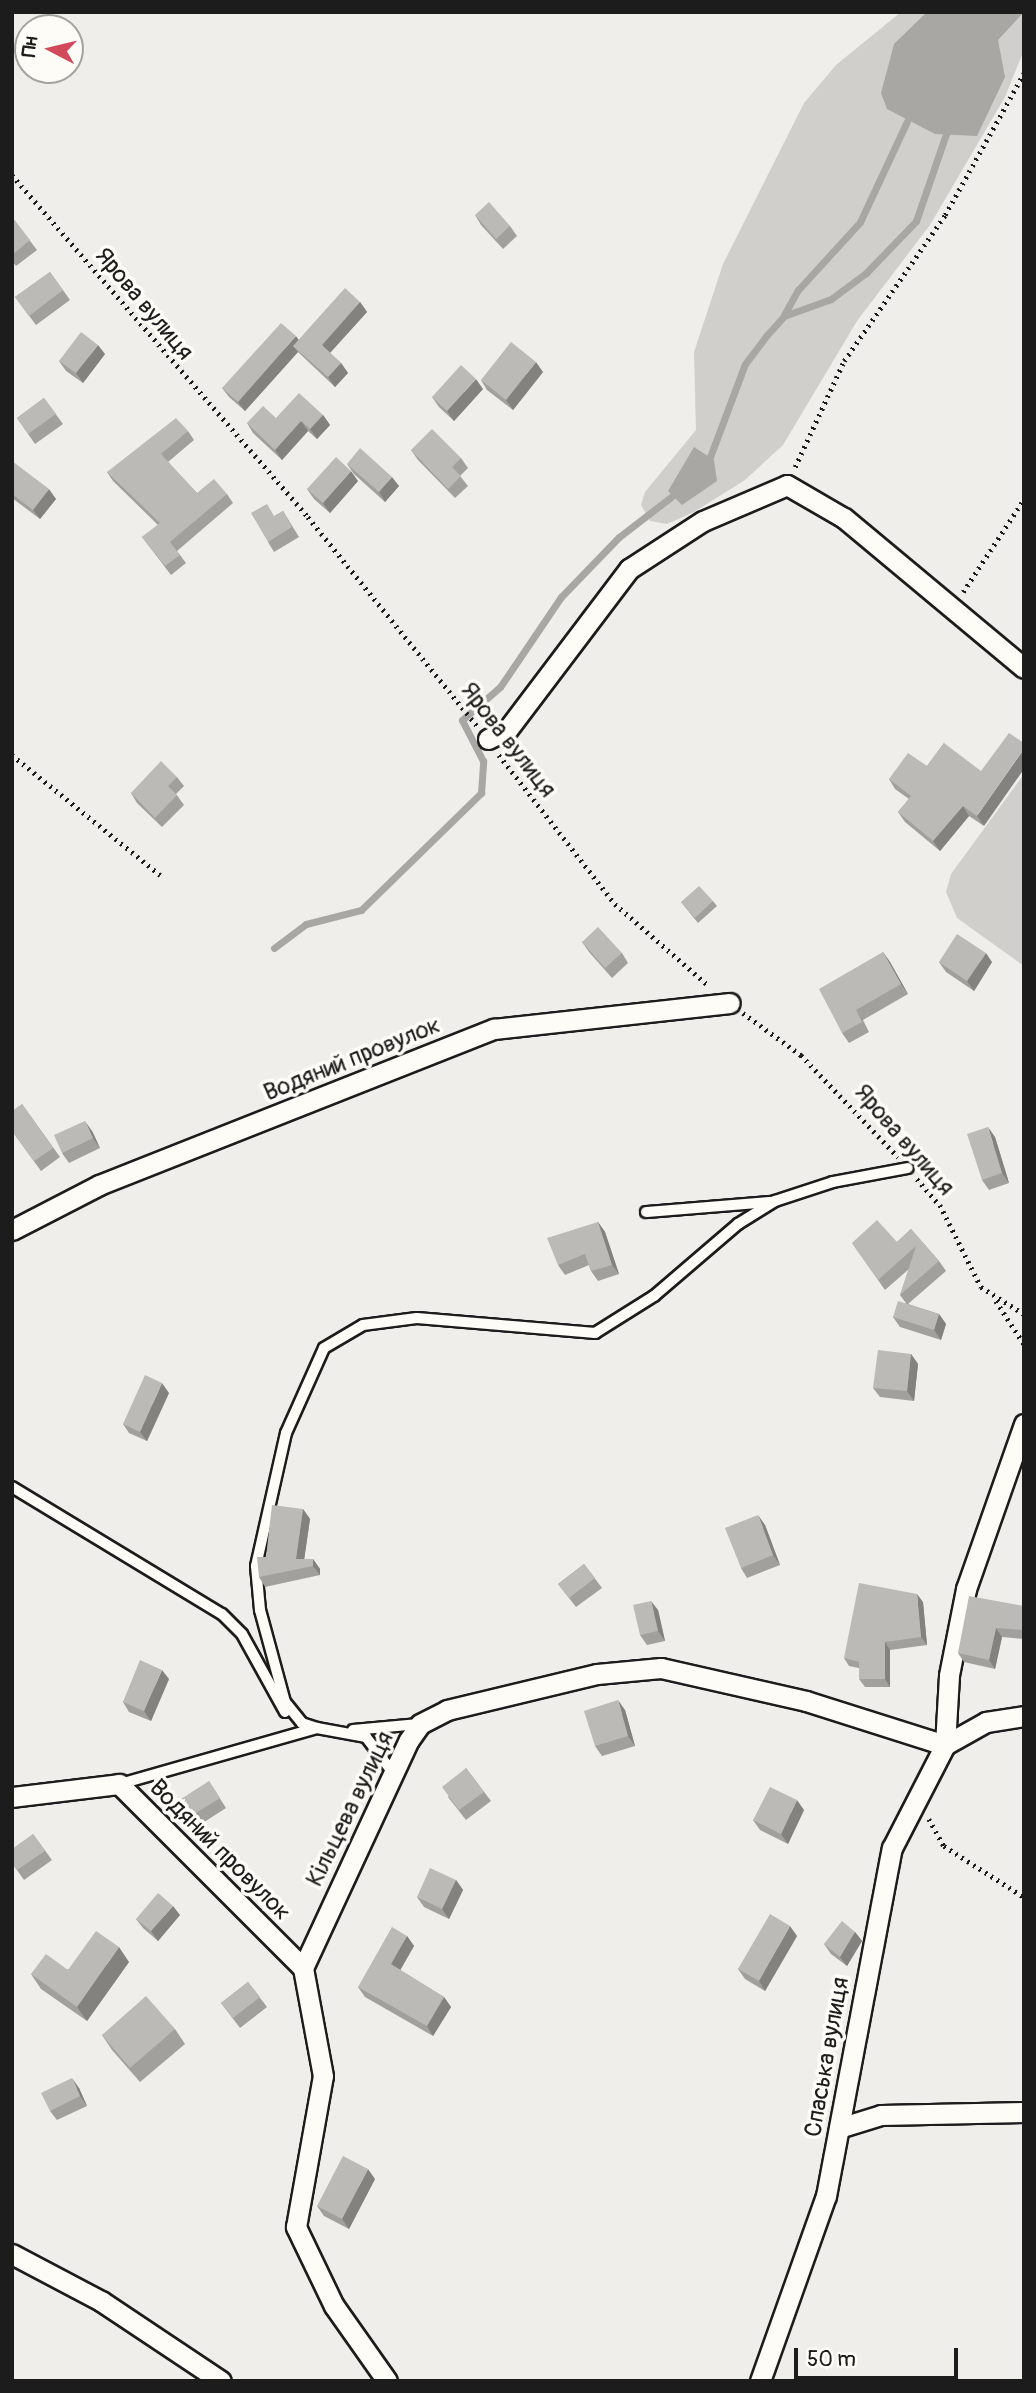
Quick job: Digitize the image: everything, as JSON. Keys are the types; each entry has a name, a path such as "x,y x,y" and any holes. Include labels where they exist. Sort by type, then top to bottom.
{"street":[{"path":"482,733 508,730 629,569 703,521 787,485 844,518 951,610 1024,668"},
{"name":"Водяний провулок","path":"12,1230 99,1185 494,1029 730,1003"},
{"name":"Спаська вулиця","path":"760,2381 815,2239 839,2129 892,1848 923,1783 945,1745 949,1675 966,1589 1024,1424"},
{"name":"Кільцева вулиця","path":"303,1968 420,1724 447,1710 597,1674 661,1668 806,1701 945,1745"},
{"path":"945,1745 986,1722 1024,1716"},
{"name":"Водяний провулок","path":"12,1797 119,1784 303,1968"},
{"path":"303,1968 323,2076 296,2227 328,2296 387,2381"},
{"path":"839,2129 881,2115 1024,2112"},
{"path":"12,2254 101,2301 221,2381"}],"lane":[{"path":"646,1212 775,1201 833,1182 908,1168"},
{"path":"302,1723 285,1702 271,1658 256,1566 286,1433 324,1348 363,1325 417,1318 595,1333 775,1201"},
{"path":"12,1487 222,1614 242,1634 283,1710 302,1723 317,1728 353,1730 420,1724"},
{"path":"119,1784 317,1728"},
{"path":"353,1730 377,1747 394,1774"}],"path":[{"path":"787,485 844,361 944,215 1024,73"},
{"name":"Ярова вулиця","path":"12,175 308,517 615,904 730,1003 801,1055 908,1168 940,1205 981,1287 995,1300 1024,1345"},
{"path":"951,610 1024,499"},
{"path":"12,755 160,876"},
{"name":"Ярова вулиця","path":"995,1300 1024,1314"},
{"path":"923,1783 929,1818 944,1846 1024,1897"}],"shaded area":[{"path":"901,12 1024,12 1024,50 1005,97 930,225 857,321 783,445 745,480 694,512 667,524 650,521 641,505 645,492 696,430 694,352 723,264 804,103 836,65"},
{"path":"927,12 1024,12 998,40 1005,77 977,136 935,134 887,109 881,93 894,44"},
{"path":"694,447 714,460 717,481 682,505 668,491"},
{"path":"1024,774 1024,966 957,918 946,892 951,874"}],"building":[{"path":"489,202 510,226 496,239 475,215"},
{"path":"12,217 30,240 12,255"},
{"path":"50,272 63,290 29,316 15,297"},
{"path":"345,288 360,302 322,345 341,363 328,377 293,346"},
{"path":"281,323 296,336 238,402 222,388"},
{"path":"81,332 98,345 76,373 59,361"},
{"path":"511,342 536,362 506,400 481,380"},
{"path":"461,365 476,379 447,411 432,397"},
{"path":"299,393 323,415 310,429 301,421 275,450 247,423 263,406 276,418"},
{"path":"44,398 56,414 28,434 17,418"},
{"path":"176,418 188,431 161,454 197,493 214,479 227,494 170,542 180,555 165,566 142,537 160,523 107,472"},
{"path":"432,429 461,458 452,467 461,476 448,489 411,450"},
{"path":"360,448 392,477 379,492 347,464"},
{"path":"336,457 351,471 323,503 307,489"},
{"path":"12,461 49,489 33,510 12,494"},
{"path":"267,504 274,516 283,511 292,527 268,542 251,513"},
{"path":"1009,733 1024,743 1024,749 977,816 963,806 933,841 898,812 911,796 889,779 908,753 927,766 944,743 981,771"},
{"path":"161,761 177,777 168,786 177,795 155,818 131,793"},
{"path":"699,886 713,901 695,918 681,902"},
{"path":"598,927 622,953 605,968 582,942"},
{"path":"957,934 986,953 967,981 939,962"},
{"path":"883,952 901,984 856,1010 862,1022 842,1033 819,989"},
{"path":"22,1104 53,1148 34,1161 12,1131 12,1111"},
{"path":"85,1121 93,1138 62,1153 54,1135"},
{"path":"988,1127 1002,1173 982,1180 967,1134"},
{"path":"877,1220 897,1242 911,1229 939,1261 900,1295 916,1246 878,1280 852,1243"},
{"path":"598,1222 612,1265 591,1271 585,1254 558,1265 547,1238"},
{"path":"898,1301 939,1314 934,1330 893,1317"},
{"path":"878,1350 911,1354 907,1391 873,1388"},
{"path":"145,1375 162,1383 140,1432 123,1424"},
{"path":"272,1505 303,1509 296,1559 313,1559 313,1566 259,1577 257,1557 266,1557"},
{"path":"758,1515 773,1555 741,1568 725,1528"},
{"path":"584,1564 595,1578 569,1598 558,1584"},
{"path":"859,1583 917,1594 921,1637 885,1642 885,1679 859,1679 859,1662 844,1658"},
{"path":"969,1596 1024,1606 1024,1630 996,1628 989,1660 958,1653"},
{"path":"651,1601 658,1631 640,1635 633,1605"},
{"path":"140,1660 162,1670 144,1711 123,1702"},
{"path":"618,1700 628,1736 595,1746 584,1711"},
{"path":"466,1768 484,1792 459,1810 442,1787"},
{"path":"209,1781 220,1798 191,1816 181,1799"},
{"path":"770,1787 797,1800 781,1834 753,1820"},
{"path":"33,1834 45,1851 17,1870 12,1863 12,1849"},
{"path":"430,1868 456,1880 442,1909 417,1897"},
{"path":"158,1893 173,1906 151,1931 136,1919"},
{"path":"770,1914 790,1926 759,1981 738,1969"},
{"path":"842,1921 855,1932 840,1957 824,1944"},
{"path":"392,1927 407,1936 391,1964 444,1997 427,2026 358,1987"},
{"path":"96,1931 119,1947 77,2007 31,1974 46,1954 68,1970"},
{"path":"248,1982 260,1997 233,2018 221,2003"},
{"path":"146,1996 175,2029 130,2068 102,2035"},
{"path":"72,2078 80,2096 50,2111 41,2093"},
{"path":"343,2156 368,2169 342,2219 317,2206"}],"waterway":[{"path":"784,315 798,290 860,222 907,121"},
{"path":"710,457 745,364 767,335 784,316 831,299 866,273 916,221 946,134"},
{"path":"274,948 306,924 361,910 481,793 483,761 462,720 500,687 561,597 619,537 671,497"}]}
